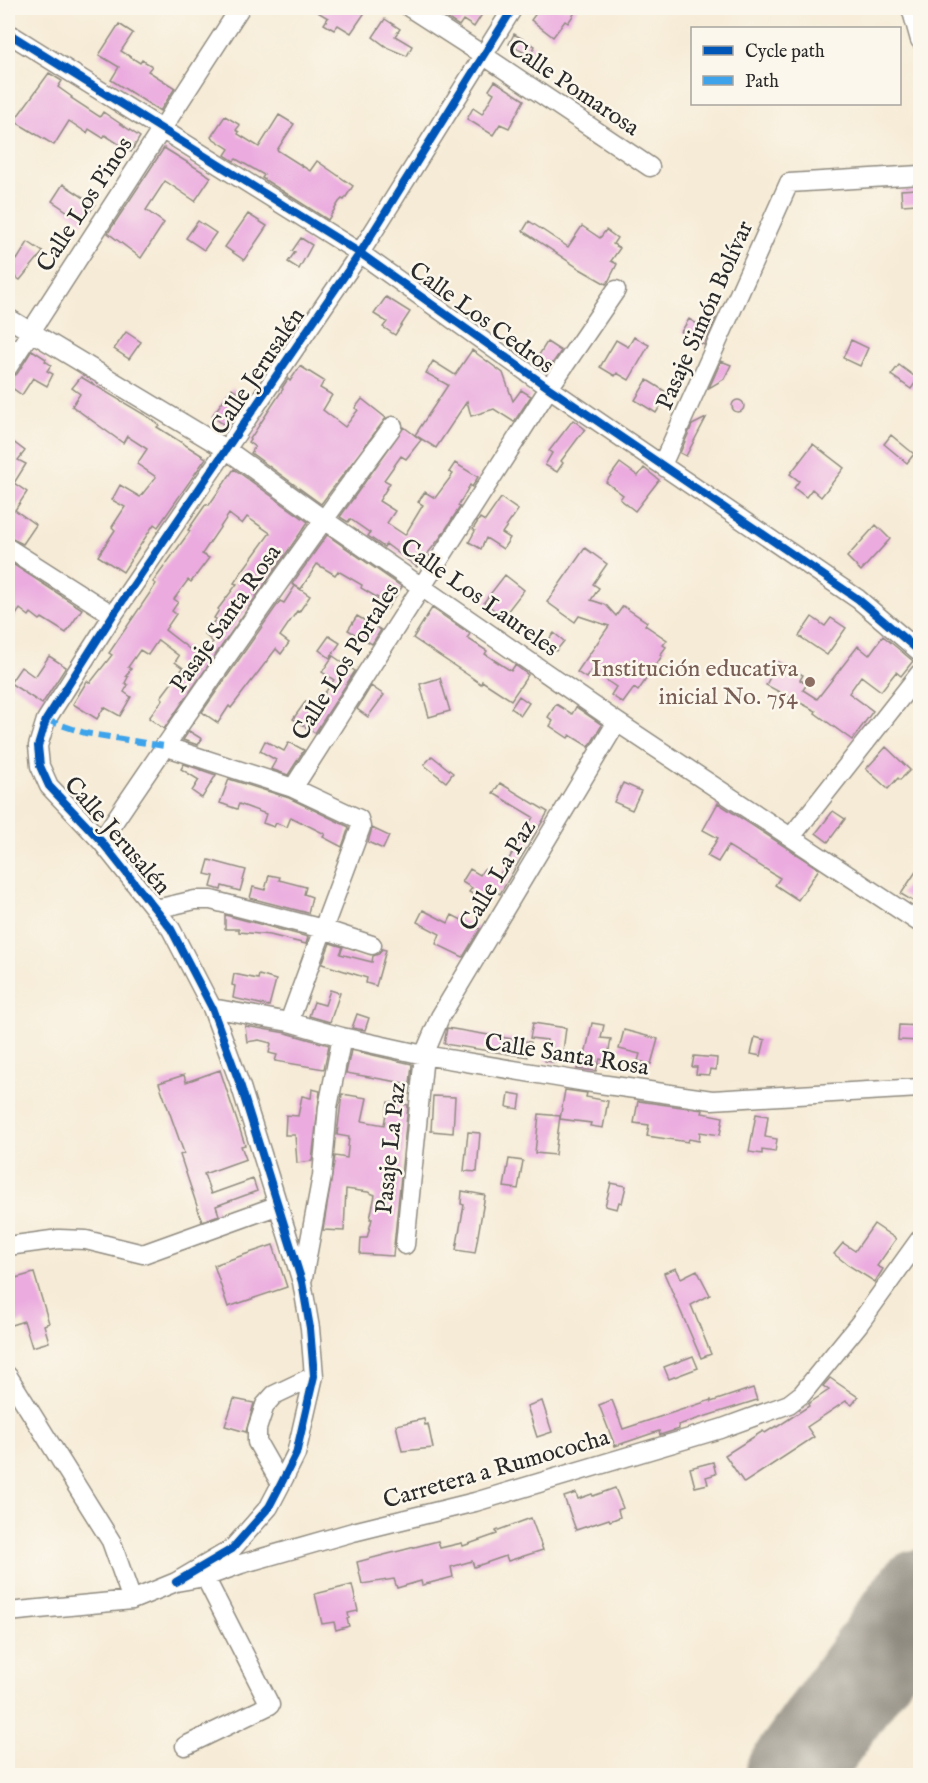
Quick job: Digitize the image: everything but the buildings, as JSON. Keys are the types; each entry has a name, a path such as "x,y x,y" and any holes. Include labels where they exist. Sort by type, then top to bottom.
{"street":[{"name":"Calle Los Pinos","path":"8,367 240,8"},
{"name":"Calle Pomarosa","path":"410,8 483,54 650,167"},
{"name":"Calle Jerusalén","path":"176,1582 236,1556 268,1508 296,1454 314,1376 303,1282 241,1087 212,1008 171,929 100,841 49,786 40,766 38,746 46,720 113,615 360,253 513,8"},
{"path":"910,8 921,40"},
{"name":"Calle Los Cedros","path":"8,33 360,253 549,388 858,599 921,652"},
{"name":"Pasaje Simón Bolívar","path":"662,465 789,183 921,175"},
{"name":"Calle Los Portales","path":"293,788 549,388 616,290"},
{"name":"Calle Los Laureles","path":"8,318 227,450 617,722 921,923"},
{"name":"Pasaje Santa Rosa","path":"100,841 323,519 393,426"},
{"path":"8,548 113,615"},
{"path":"791,837 921,674"},
{"name":"Calle La Paz","path":"424,1056 440,1017 617,722"},
{"path":"164,746 293,788 359,819 361,823 289,1022"},
{"path":"156,909 195,900 211,900 323,929 372,945"},
{"name":"Calle Santa Rosa","path":"212,1008 289,1022 424,1056 712,1100 921,1088"},
{"path":"303,1282 322,1176 328,1107 342,1037"},
{"name":"Pasaje La Paz","path":"405,1245 424,1056"},
{"path":"8,1246 68,1239 86,1240 143,1254 279,1205"},
{"name":"Carretera a Rumococha","path":"8,1612 132,1600 176,1582 205,1577 236,1556 353,1532 475,1502 720,1429 789,1404 802,1394 859,1324 921,1239"},
{"path":"8,1376 111,1541 132,1600"},
{"path":"281,1484 256,1442 257,1429 266,1405 274,1395 314,1376"},
{"path":"185,1746 270,1705 205,1577"}],"taxiway":[{"path":"898,1627 920,1599"}],"runway":[{"path":"791,1776 920,1596"}],"marked path":[{"path":"46,720 85,733 164,746"}],"cycle path":[{"path":"176,1582 232,1549 269,1507 296,1454 314,1376 310,1328 302,1282 241,1087 212,1008 171,929 101,841 49,786 40,766 38,746 46,720 113,615 360,253 513,8"},
{"path":"8,33 360,253 549,388 858,599 920,652"}],"place":[{"name":"Institución educativa inicial No. 754","path":"810,682"}]}
